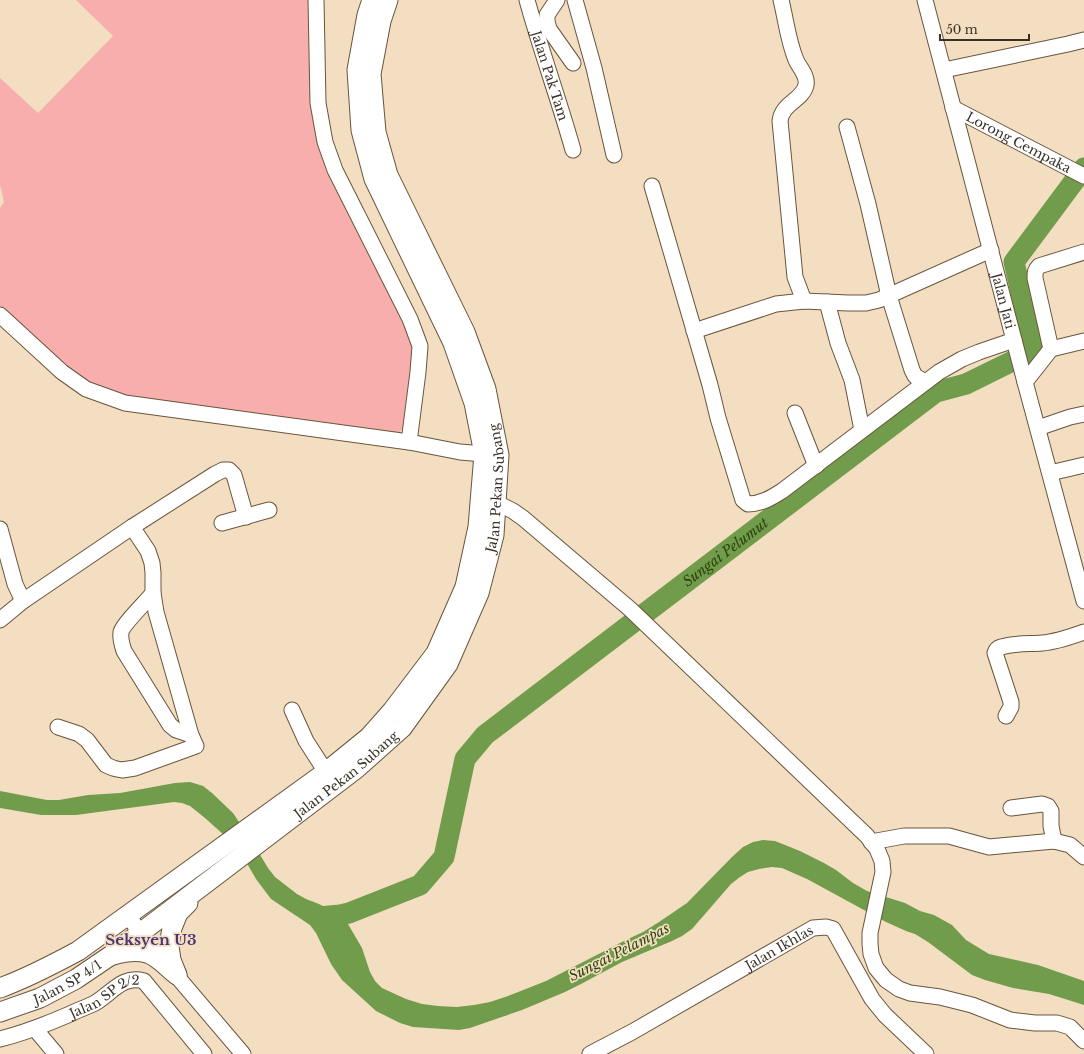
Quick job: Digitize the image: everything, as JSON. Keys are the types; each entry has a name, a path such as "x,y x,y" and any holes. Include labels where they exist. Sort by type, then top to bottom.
{"main road":[{"name":"Jalan Pekan Subang","path":"219,874 268,825 326,772 369,738 392,711 436,652 465,587 478,527 484,454 474,403 453,343 374,179 361,130 357,70 367,15 372,0"},
{"name":"Jalan Pekan Subang","path":"211,855 268,825 356,769 402,728 448,664 479,593 494,535 499,456 486,390 465,332 388,175 376,132 371,74 381,21 388,0"},
{"name":"Jalan SP 4/1","path":"5,984 38,972 78,951 211,855"},
{"name":"Jalan SP 4/1","path":"0,1012 40,998 76,980 219,874"},
{"path":"177,976 171,960 169,946 172,928 178,913 219,874"},
{"path":"110,956 124,952 148,953 158,959 177,976"}],"street":[{"path":"316,0 318,103 325,142 335,170 410,319 420,346 409,442"},
{"name":"Jalan Pak Tam","path":"527,0 536,35 573,150"},
{"path":"556,0 547,15 549,29 573,63"},
{"path":"575,0 594,68 614,155"},
{"path":"781,0 792,49 796,61 807,80 804,92 784,110 780,121 795,277 804,301"},
{"name":"Jalan Jati","path":"925,0 1014,342 1084,601"},
{"path":"944,70 1084,40"},
{"name":"Lorong Cempaka","path":"953,108 1084,176"},
{"path":"847,127 868,204 889,296 912,370 915,376 926,382"},
{"path":"652,186 710,385 720,426 745,503 754,504 764,501 782,491 940,372 962,359 979,352 1014,342"},
{"path":"694,331 776,304 804,301 866,303 879,300 990,250"},
{"path":"1051,349 1035,278 1036,269 1039,266 1084,252"},
{"path":"827,302 838,343 852,380 862,430"},
{"path":"0,315 62,372 80,385 86,389 125,403 409,442 460,452 484,454"},
{"path":"1025,382 1051,349 1084,341"},
{"path":"795,413 816,466"},
{"path":"1038,428 1070,417 1084,414"},
{"path":"1050,474 1084,465"},
{"path":"0,620 23,601 132,527 222,470 229,470 234,475 246,517"},
{"path":"497,503 523,518 630,609 867,836 877,850 882,861 883,872 870,933 871,954 876,968 886,980 899,989 910,993 940,997 972,1005 1010,1020 1035,1023 1057,1023 1070,1027 1084,1041"},
{"path":"222,524 269,510"},
{"path":"58,727 79,734 90,744 106,765 122,770 135,768 196,746 191,735 156,612 152,563 148,551 132,527"},
{"path":"0,529 15,584 23,601"},
{"path":"154,593 127,622 121,632 122,644 124,651 170,725 176,730 191,735"},
{"path":"1006,716 1011,707 1011,702 995,653 996,650 1017,644 1043,643 1067,638 1084,632"},
{"path":"292,710 306,741 326,772"},
{"path":"1011,808 1042,804 1048,806 1051,811 1051,826 1054,841"},
{"path":"871,842 904,836 949,836 989,847 1054,841 1070,846 1084,857"},
{"path":"128,916 140,933 243,1054"},
{"name":"Jalan Ikhlas","path":"590,1054 632,1032 813,928 826,927 833,929 872,999 885,1015 926,1054"},
{"name":"Jalan SP 2/2","path":"0,1039 35,1029 95,1003 125,982 138,980 144,981 204,1054"},
{"path":"35,1029 56,1054"}],"shaded area":[{"path":"76,0 311,0 311,100 318,145 329,173 415,344 403,429 397,434 123,395 74,376 0,312 0,208 4,202 0,186 0,78 38,113 113,36"}],"water":[{"name":"Sungai Pelampas","path":"190,782 203,786 233,813 275,877 297,894 340,915 348,924 362,948 370,972 375,981 382,988 406,999 422,1004 457,1007 474,1005 508,996 546,981 643,932 659,922 687,903 743,847 753,842 763,840 775,841 800,851 836,870 853,883 867,891 905,903 920,911 934,915 952,925 966,940 989,954 1038,965 1084,981 1084,1005 1049,994 1013,988 972,975 915,934 886,922 807,879 782,868 772,867 748,872 740,877 731,884 692,929 682,936 622,962 565,992 522,1010 470,1028 459,1030 413,1027 400,1023 376,1011 342,980 331,964 316,933 310,925 271,899 256,879 245,860 225,836 190,806 174,802 76,815 41,815 0,808 0,791 47,800 59,800 88,795 120,793 175,783"}],"waterway":[{"name":"Sungai Pelumut","path":"319,917 349,913 420,885 444,857 465,759 485,735 936,392 966,384 1031,352 1032,340 1014,262 1084,168"}],"district":[{"name":"Seksyen U3","path":"151,940"}]}
